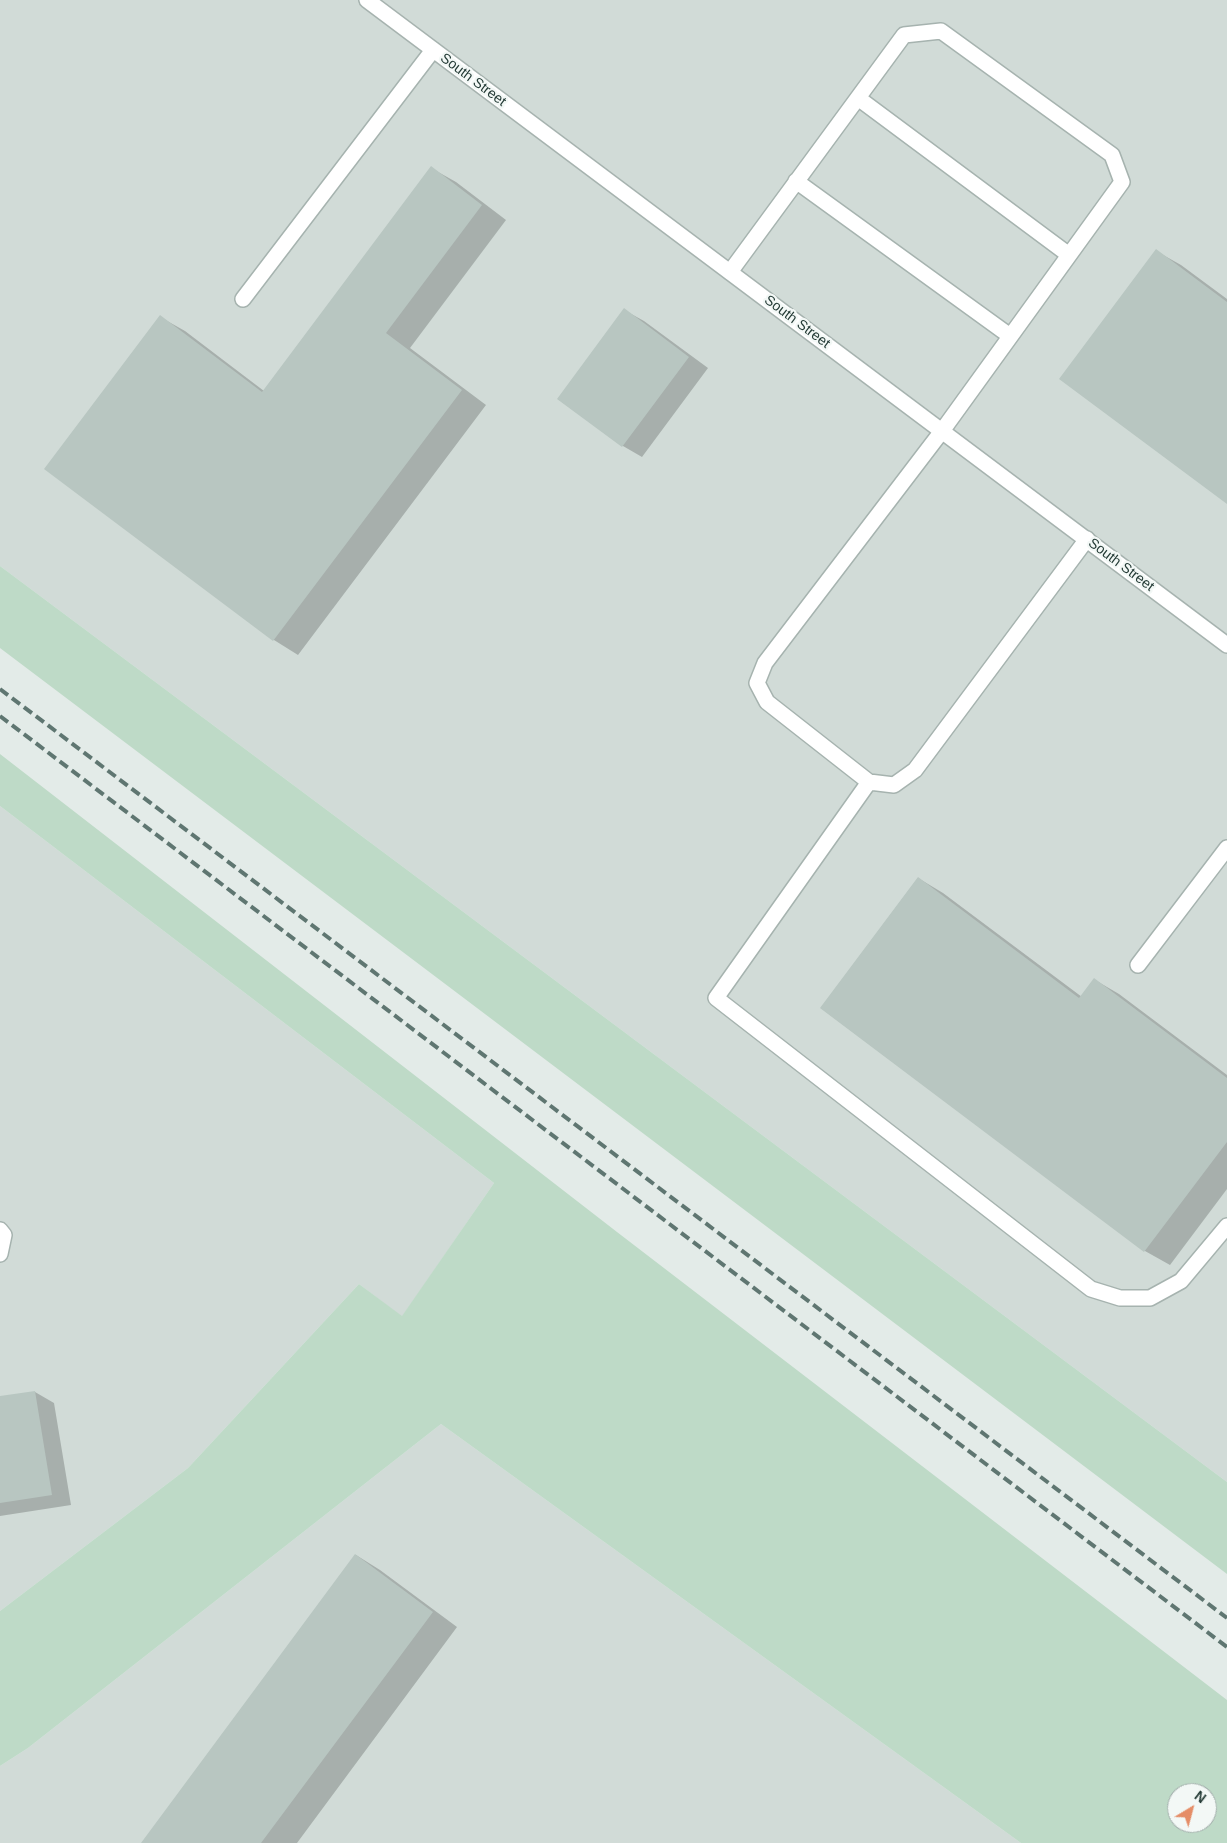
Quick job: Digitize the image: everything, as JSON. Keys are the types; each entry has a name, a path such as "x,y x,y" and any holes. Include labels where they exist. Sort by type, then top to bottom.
{"street":[{"name":"South Street","path":"367,0 1227,645"},
{"path":"730,272 904,35 940,31 1112,156 1122,182 942,431 765,663 757,683 767,702 869,782 894,785 915,770 1087,539"},
{"path":"244,299 433,50"},
{"path":"858,98 1069,255"},
{"path":"796,181 1010,336"},
{"path":"869,782 716,998 1091,1289 1120,1298 1150,1298 1181,1281 1227,1226"},
{"path":"1138,965 1227,848"},
{"path":"0,1230 4,1235 0,1254"}],"shaded area":[{"path":"0,0 1227,0 1227,1482 0,566"},
{"path":"0,806 494,1183 402,1317 359,1284 188,1468 0,1611"},
{"path":"441,1424 1021,1843 0,1843 0,1766 28,1748"}],"green space":[{"path":"0,566 1227,1482 1227,1574 0,648"},
{"path":"0,754 617,1232 1227,1700 1227,1843 1021,1843 441,1424 28,1748 0,1766 0,1611 188,1468 359,1284 402,1316 494,1183 0,806"}],"building":[{"path":"431,166 482,205 386,333 462,390 273,641 44,469 160,315 262,392"},
{"path":"1156,249 1227,302 1227,504 1059,379"},
{"path":"624,308 689,357 622,447 557,399"},
{"path":"918,877 1079,998 1094,978 1227,1078 1227,1142 1144,1252 820,1008"},
{"path":"35,1391 52,1495 0,1503 0,1396"},
{"path":"355,1554 433,1612 261,1843 141,1843"}],"railway":[{"path":"0,689 1227,1618"},
{"path":"0,716 1227,1647"}]}
